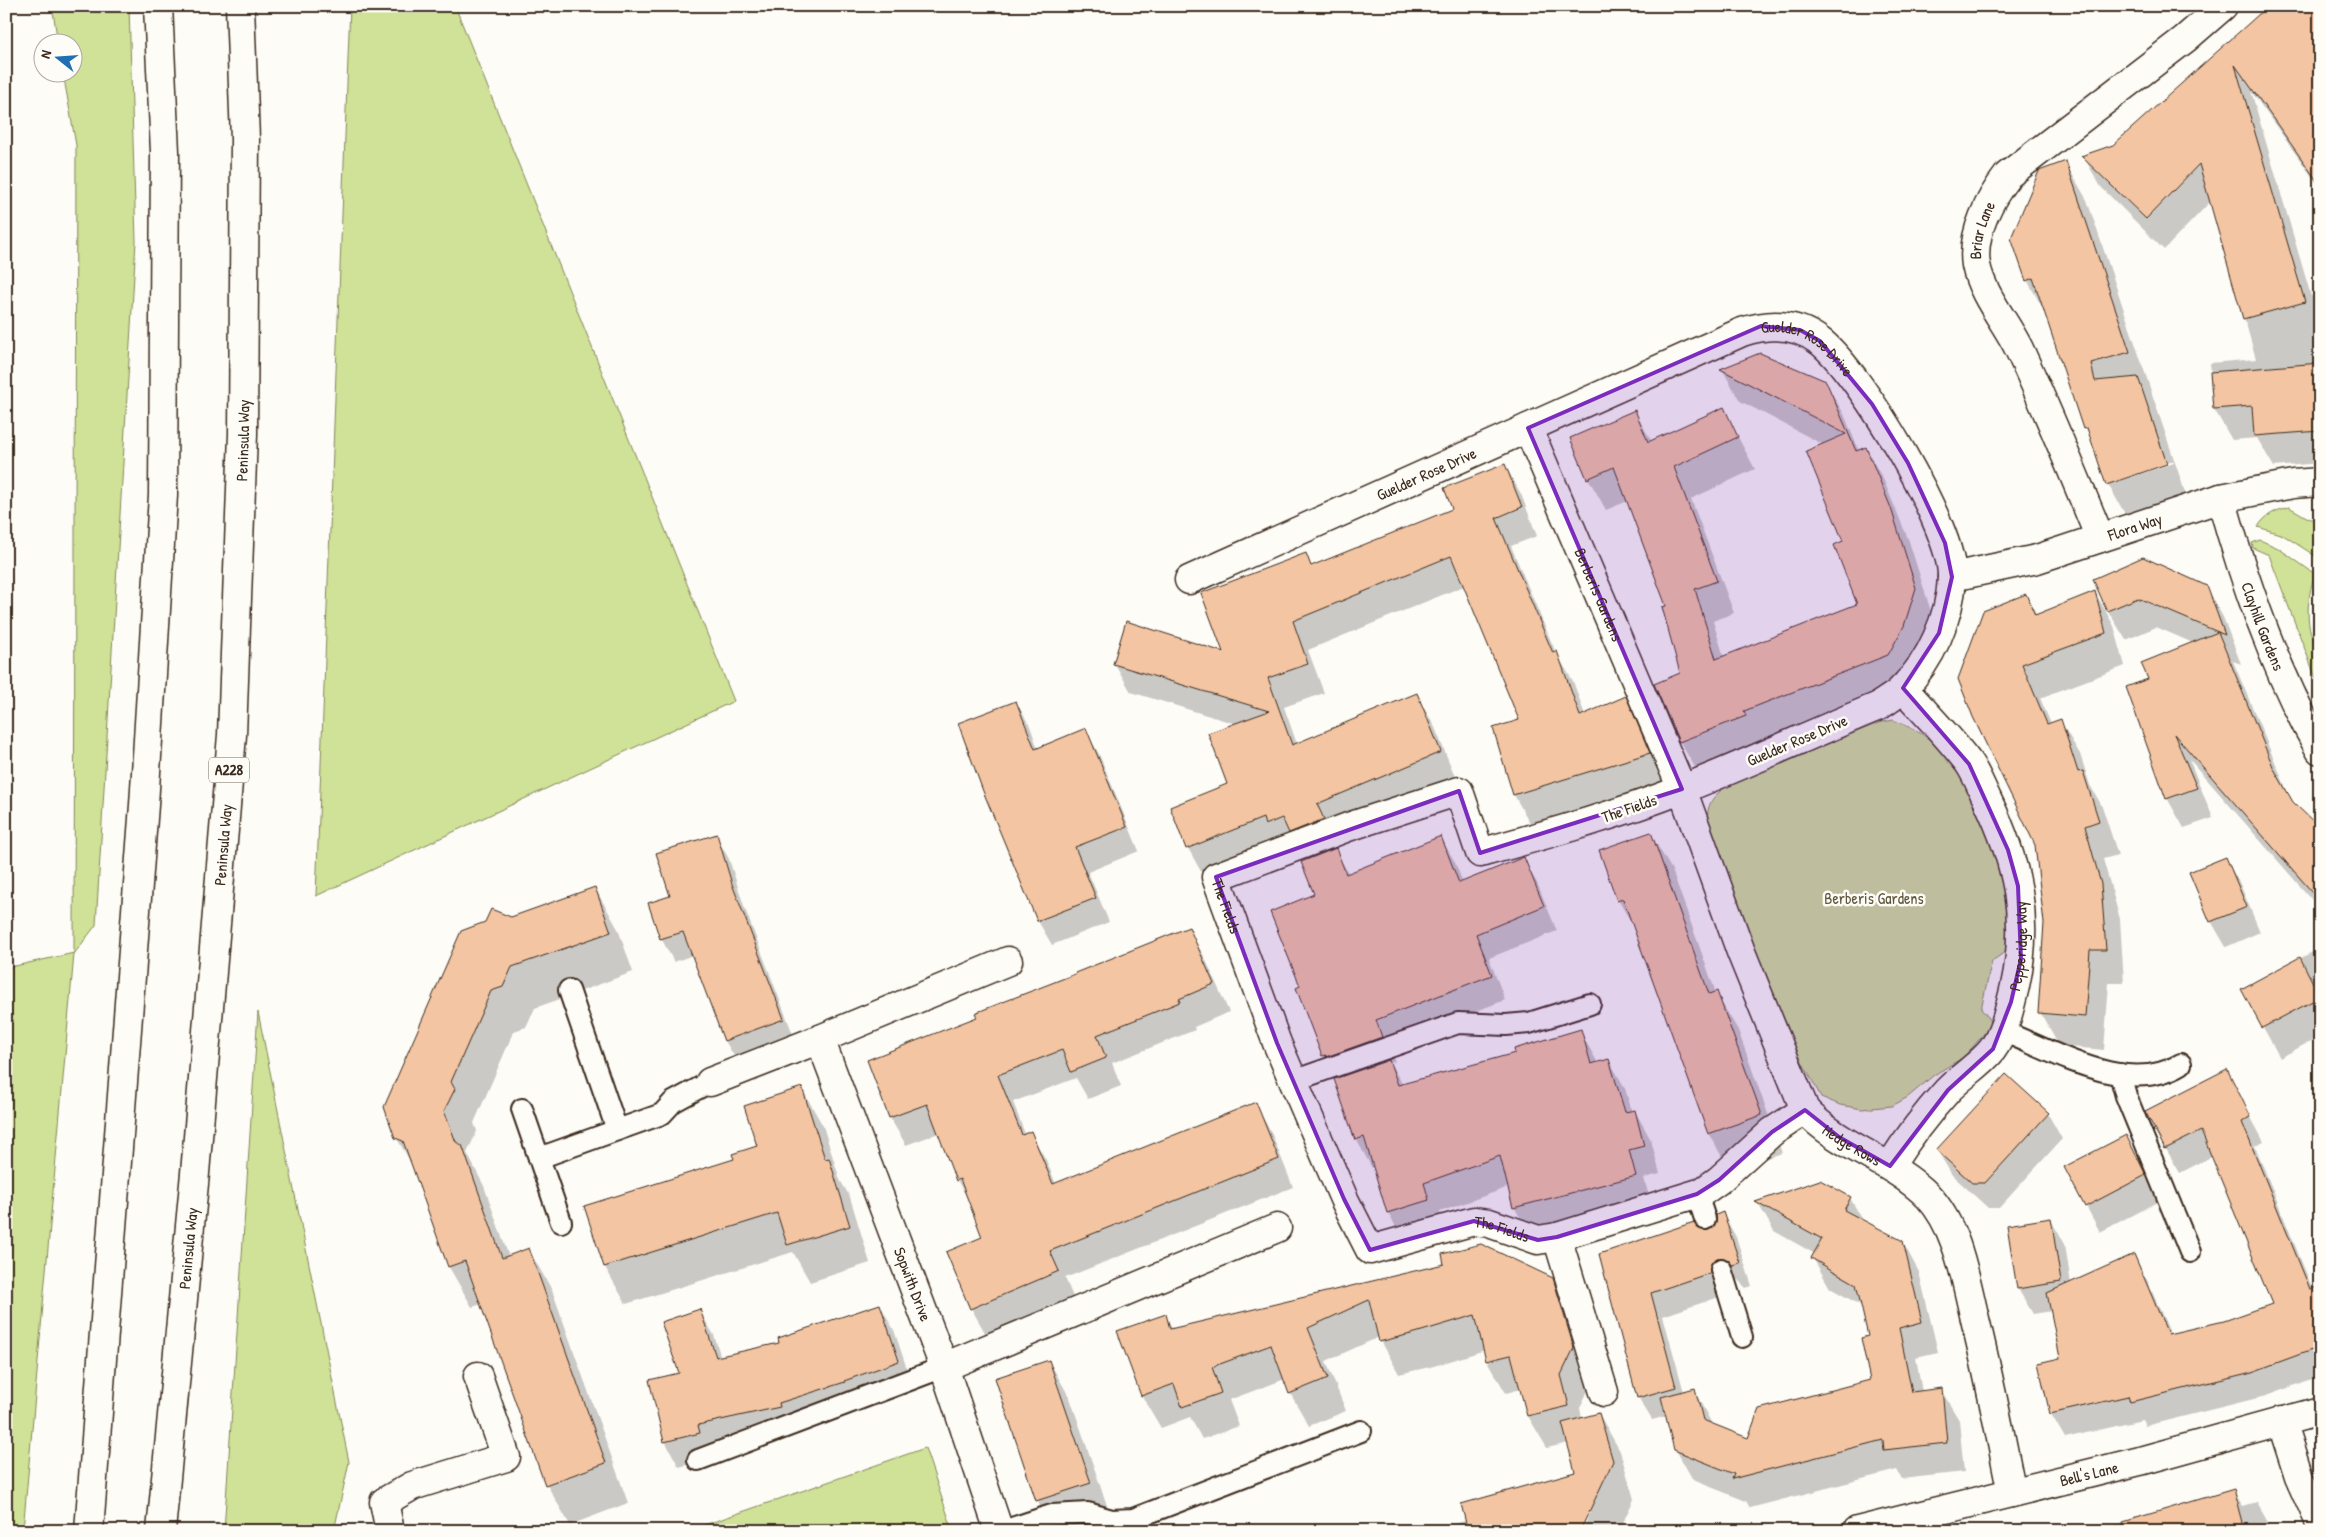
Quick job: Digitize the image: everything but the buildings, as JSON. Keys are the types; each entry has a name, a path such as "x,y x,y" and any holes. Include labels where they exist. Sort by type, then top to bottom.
{"street":[{"path":"89,1531 144,805 163,495 165,152 158,6"},
{"name":"Peninsula Way","path":"161,1531 195,1173 232,735 243,424 246,139 240,6"},
{"name":"Briar Lane","path":"2100,538 2018,348 1981,281 1976,264 1976,248 1992,198 2008,175 2184,39 2223,6"},
{"name":"Guelder Rose Drive","path":"1189,580 1742,332 1761,326 1780,325 1800,330 1820,341 1836,357 1882,421 1908,463 1932,512 1945,543 1952,577 1939,633 1924,660 1903,688 1879,706 1682,789"},
{"name":"Berberis Gardens","path":"1528,428 1682,789"},
{"name":"Flora Way","path":"1952,577 1987,571 2037,558 2221,498 2293,484 2320,482"},
{"name":"Clayhill Gardens","path":"2221,498 2240,566 2276,660 2306,725 2320,750"},
{"name":"Pepperidge Way","path":"1890,1166 1908,1138 1948,1090 1993,1049 2002,1031 2021,959 2022,921 2018,886 2008,850 1991,808 1969,764 1903,688"},
{"name":"The Fields","path":"1682,789 1604,817 1480,852 1459,791 1348,827 1216,877 1277,1043 1344,1199 1370,1250 1474,1221 1489,1223 1538,1240 1701,1206 1719,1180 1772,1132 1805,1110"},
{"name":"Hedge Rows","path":"1682,789 1741,952 1805,1110 1816,1122 1890,1166 1929,1198 1952,1237 1962,1264 2012,1493"},
{"path":"710,1082 820,1039 1008,961"},
{"name":"Sopwith Drive","path":"820,1039 944,1367 1001,1531"},
{"path":"944,1367 1277,1228"},
{"path":"1557,1237 1604,1392"},
{"path":"390,1531 384,1502 412,1486 506,1458 478,1376"},
{"name":"Bell's Lane","path":"1857,1531 2140,1461 2320,1411"},
{"path":"2281,1421 2299,1477 2320,1524"}],"lane":[{"path":"569,990 617,1130"},
{"path":"1293,1081 1458,1023 1506,1025 1529,1023 1590,1004"},
{"path":"2002,1031 2078,1062 2120,1074 2151,1076 2167,1072 2181,1064"},
{"path":"2120,1074 2126,1096 2190,1252"},
{"path":"539,1158 662,1114 673,1102 710,1082"},
{"path":"522,1109 561,1222"},
{"path":"1721,1269 1742,1337"},
{"path":"698,1460 944,1367"},
{"path":"1001,1531 1052,1515 1088,1513 1112,1520 1133,1520 1362,1431"}],"highlighted area":[{"path":"1761,326 1800,330 1820,341 1872,404 1908,463 1945,543 1952,577 1939,633 1903,688 1969,764 2008,850 2018,886 2021,959 2011,1002 1993,1049 1948,1090 1890,1166 1839,1137 1805,1110 1772,1132 1719,1180 1697,1194 1557,1237 1538,1240 1474,1221 1370,1250 1344,1199 1277,1043 1216,877 1459,791 1480,853 1682,789 1528,428"}],"green space":[{"path":"52,6 129,6 136,241 96,925 74,954 23,1531 6,1531 6,968 74,953 76,145 65,82 82,82 82,32 56,32"},
{"path":"350,6 455,6 734,701 316,896"},
{"path":"2289,507 2310,519 2320,519 2320,559 2283,535 2258,527 2271,514"},
{"path":"2260,540 2278,548 2315,574 2310,593 2308,613 2311,633 2320,650 2320,689 2269,555 2253,548 2252,543"},
{"name":"Berberis Gardens","path":"1893,720 1917,731 1939,747 1951,760 1973,797 1992,840 2004,881 2007,899 2007,939 2005,952 1992,961 1981,1009 1989,1018 1990,1027 1964,1057 1934,1075 1908,1097 1892,1106 1862,1109 1840,1105 1821,1097 1798,1054 1774,998 1708,827 1708,813 1710,803 1727,786 1878,723"},
{"path":"258,1012 349,1462 334,1531 224,1531"},
{"path":"925,1448 953,1531 701,1531 699,1527"}]}
